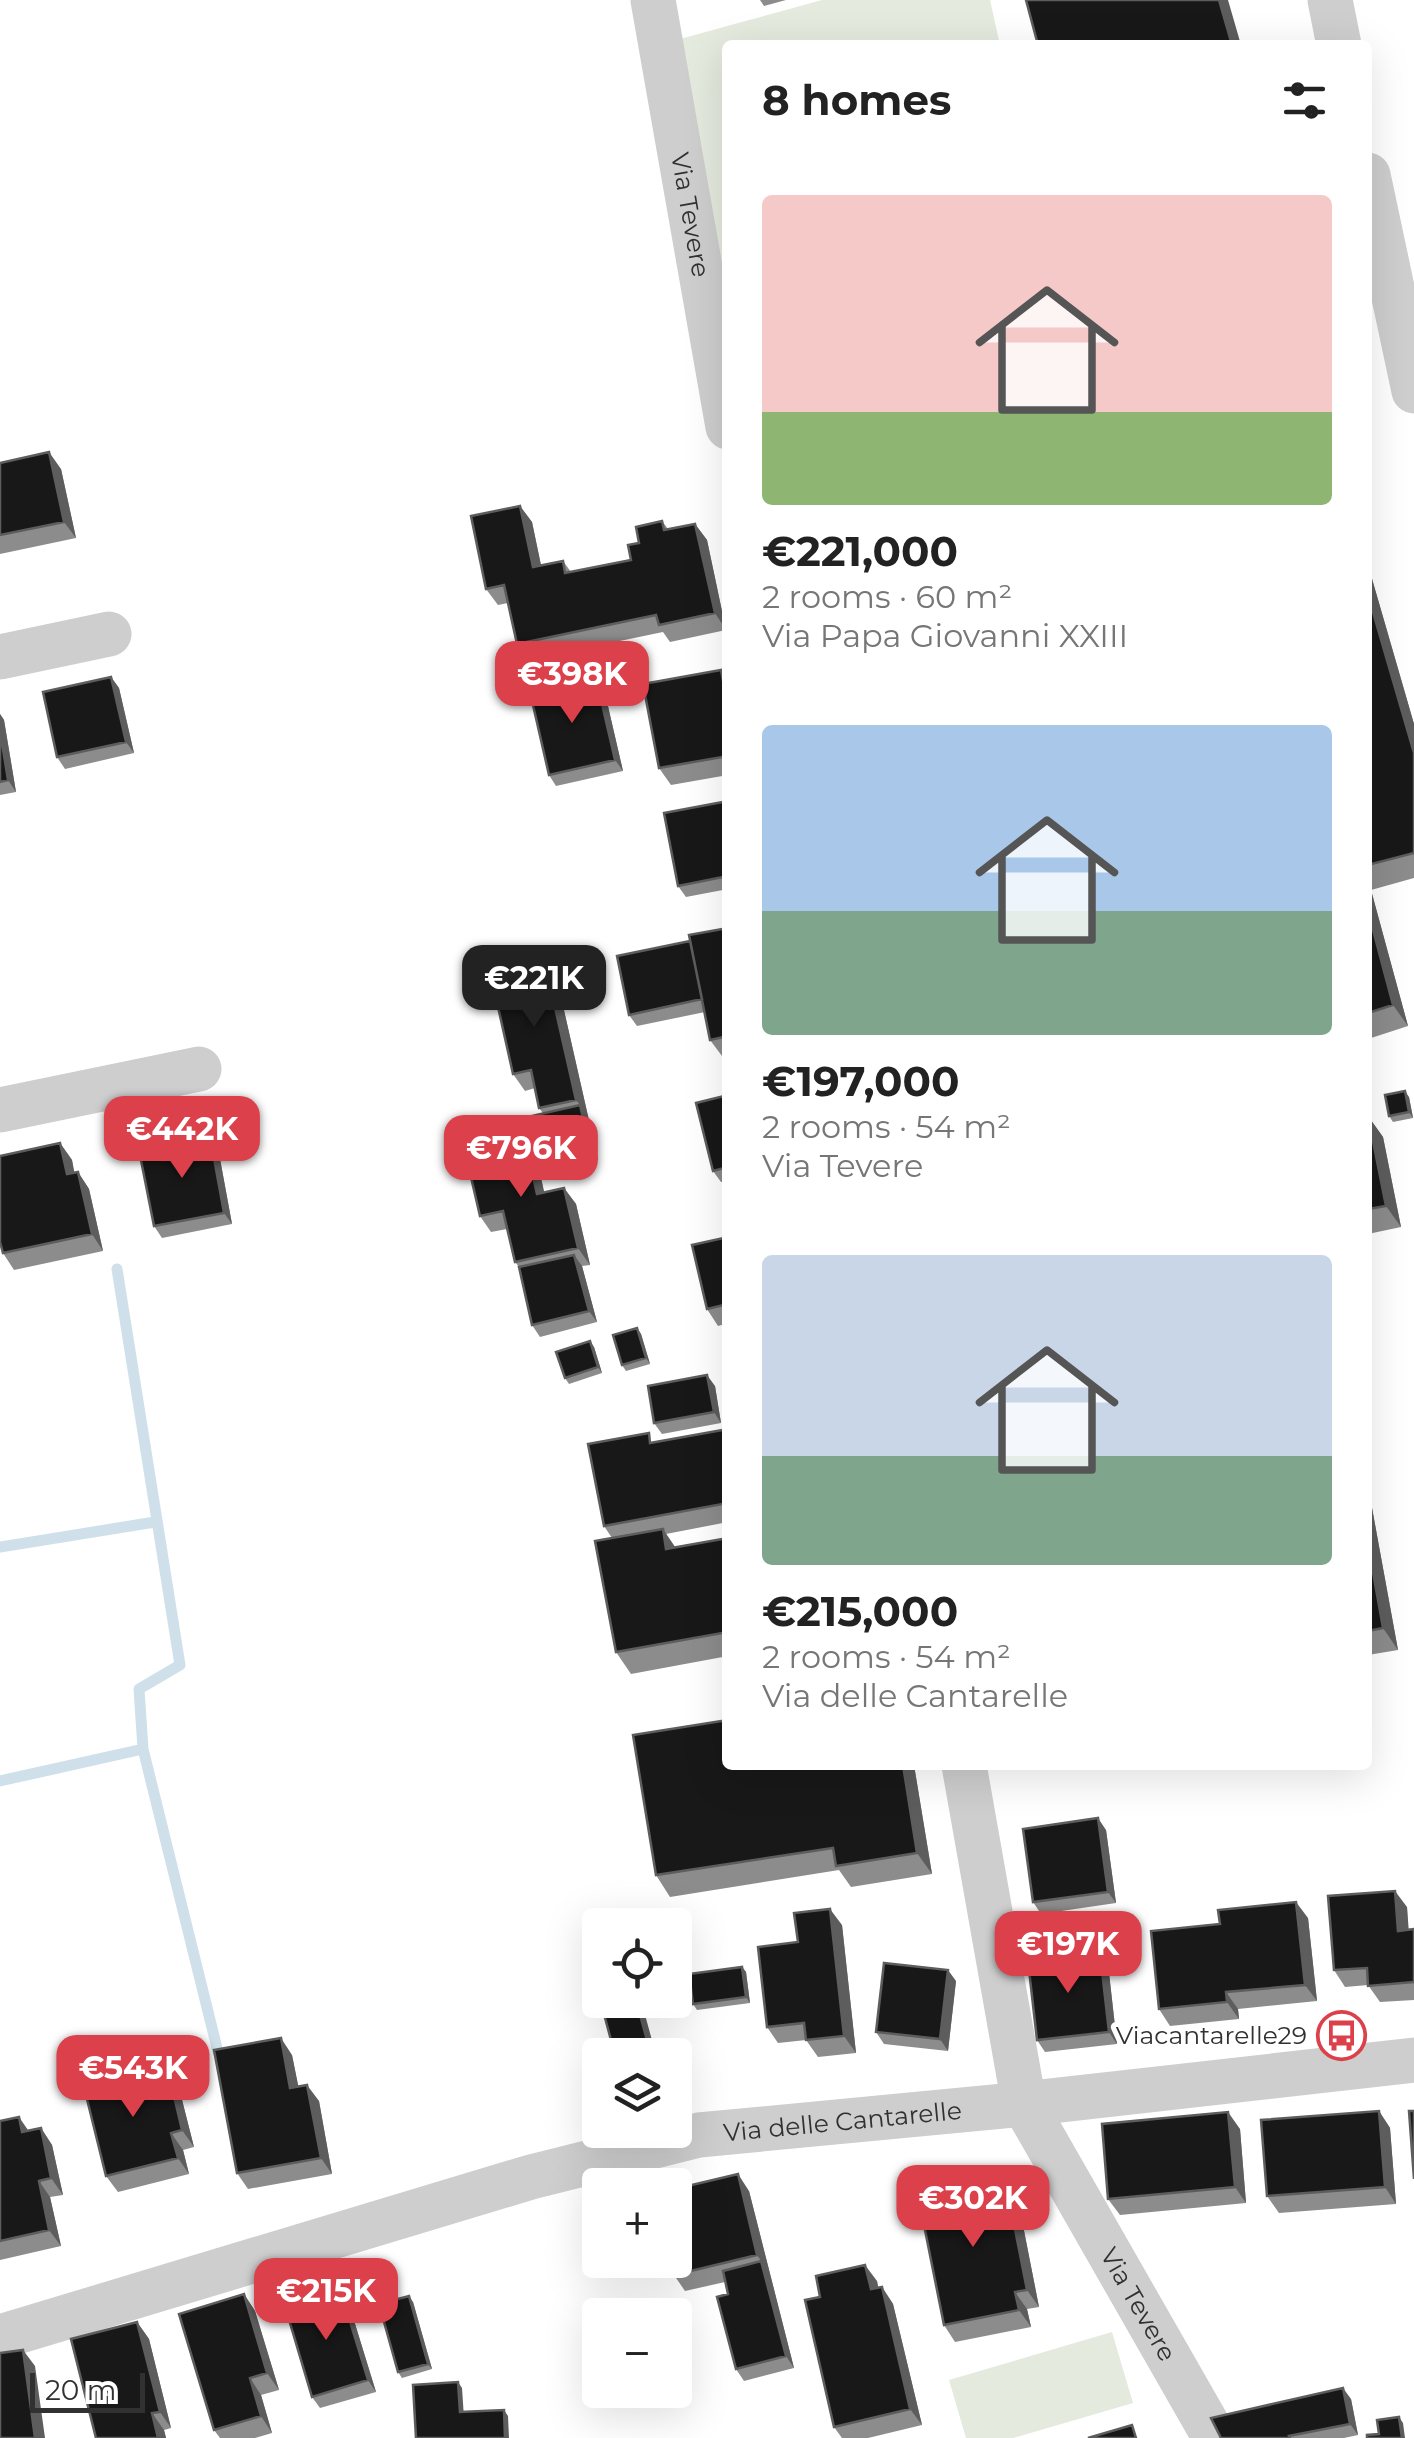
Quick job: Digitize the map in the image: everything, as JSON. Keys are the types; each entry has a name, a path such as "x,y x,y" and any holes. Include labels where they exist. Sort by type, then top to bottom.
{"street":[{"name":"Via Tevere","path":"653,0 722,393"},
{"path":"1330,0 1339,40"},
{"path":"1372,194 1414,390"},
{"path":"0,657 109,634"},
{"path":"0,1110 199,1069"},
{"name":"Via Tevere","path":"965,1770 1024,2104 1214,2438"},
{"name":"Via delle Cantarelle","path":"0,2337 623,2152 699,2135 1024,2104 1414,2060"}],"shaded area":[{"path":"822,0 990,0 999,40 722,40 722,269 680,39"},
{"path":"1112,2332 1133,2403 1013,2438 966,2438 949,2380"}],"building":[{"path":"1026,0 1219,0 1231,40 1037,40"},
{"path":"49,452 64,522 0,535 0,463"},
{"path":"520,506 533,567 563,561 565,573 631,560 628,545 639,543 636,527 662,521 664,530 695,524 715,613 659,625 656,615 517,644 504,585 486,589 471,516"},
{"path":"1372,609 1414,753 1414,853 1372,864"},
{"path":"721,670 722,757 659,768 643,684"},
{"path":"111,677 126,742 57,757 43,692"},
{"path":"596,678 615,760 549,775 530,692"},
{"path":"0,731 8,780 0,782"},
{"path":"722,802 722,877 678,886 664,813"},
{"path":"1372,926 1393,1005 1372,1012"},
{"path":"722,929 722,1037 710,1040 689,935"},
{"path":"690,941 702,999 629,1015 617,956"},
{"path":"544,959 576,1100 539,1108 531,1070 513,1074 490,971"},
{"path":"1405,1091 1409,1112 1389,1116 1385,1095"},
{"path":"722,1096 722,1169 713,1171 696,1103"},
{"path":"580,1105 590,1149 532,1161 523,1133 509,1136 506,1122"},
{"path":"523,1133 537,1194 564,1188 578,1248 515,1262 503,1211 480,1216 467,1160 483,1156 480,1143"},
{"path":"210,1136 224,1213 154,1226 139,1150"},
{"path":"1372,1136 1386,1206 1372,1208"},
{"path":"60,1143 67,1174 78,1172 92,1234 3,1253 0,1156"},
{"path":"722,1238 722,1305 707,1309 692,1245"},
{"path":"574,1255 589,1311 532,1325 519,1267"},
{"path":"637,1328 646,1358 622,1365 613,1335"},
{"path":"590,1341 598,1367 565,1378 556,1352"},
{"path":"707,1375 714,1412 654,1423 648,1386"},
{"path":"722,1430 722,1504 604,1526 588,1444 649,1433 650,1443"},
{"path":"663,1529 666,1549 722,1539 722,1633 616,1652 595,1541"},
{"path":"1372,1566 1383,1628 1372,1630"},
{"path":"722,1721 722,1770 904,1770 917,1853 836,1866 833,1848 656,1875 633,1735"},
{"path":"1098,1818 1108,1892 1033,1902 1023,1829"},
{"path":"1395,1891 1398,1931 1414,1929 1414,1982 1368,1986 1367,1968 1334,1970 1328,1896"},
{"path":"1296,1902 1305,1985 1226,1992 1227,2002 1159,2009 1151,1931 1220,1924 1218,1910"},
{"path":"830,1909 844,2036 806,2040 804,2023 767,2027 758,1947 798,1942 794,1913"},
{"path":"1100,1953 1109,2032 1037,2040 1028,1961"},
{"path":"884,1963 948,1970 940,2039 876,2032"},
{"path":"742,1967 746,1997 693,2004 692,1974"},
{"path":"605,2018 641,2018 646,2038 610,2038"},
{"path":"281,2038 290,2088 307,2085 321,2158 237,2173 214,2050"},
{"path":"140,2069 144,2081 169,2075 182,2130 171,2133 178,2158 106,2176 83,2083"},
{"path":"1379,2111 1385,2187 1267,2196 1261,2120"},
{"path":"1409,2111 1414,2111 1414,2179"},
{"path":"1228,2112 1235,2187 1108,2199 1102,2124"},
{"path":"19,2117 22,2132 41,2128 51,2178 39,2181 49,2230 0,2241 0,2121"},
{"path":"738,2174 757,2255 692,2271 692,2185"},
{"path":"1005,2178 1027,2290 1015,2292 1019,2310 944,2325 918,2195"},
{"path":"761,2261 786,2356 736,2369 717,2297 728,2294 723,2271"},
{"path":"865,2265 871,2289 882,2287 910,2409 834,2427 805,2300 820,2297 816,2276"},
{"path":"340,2289 368,2380 312,2397 285,2306"},
{"path":"244,2294 267,2373 250,2378 261,2416 214,2430 179,2314"},
{"path":"409,2296 428,2364 398,2372 379,2304"},
{"path":"137,2322 160,2412 152,2413 158,2438 96,2438 71,2339"},
{"path":"23,2350 35,2438 0,2438 0,2353"},
{"path":"458,2382 460,2412 504,2410 505,2438 416,2438 413,2385"},
{"path":"1343,2388 1350,2424 1290,2438 1221,2438 1211,2418"},
{"path":"1399,2417 1402,2438 1367,2438 1379,2434 1377,2420"},
{"path":"1132,2425 1136,2438 1088,2438"}],"waterway":[{"path":"117,1269 180,1665 139,1689 143,1749 218,2052"},
{"path":"0,1547 155,1522"},
{"path":"0,1781 143,1749"}],"place":[{"name":"Viacantarelle29","path":"1342,2035"}]}
